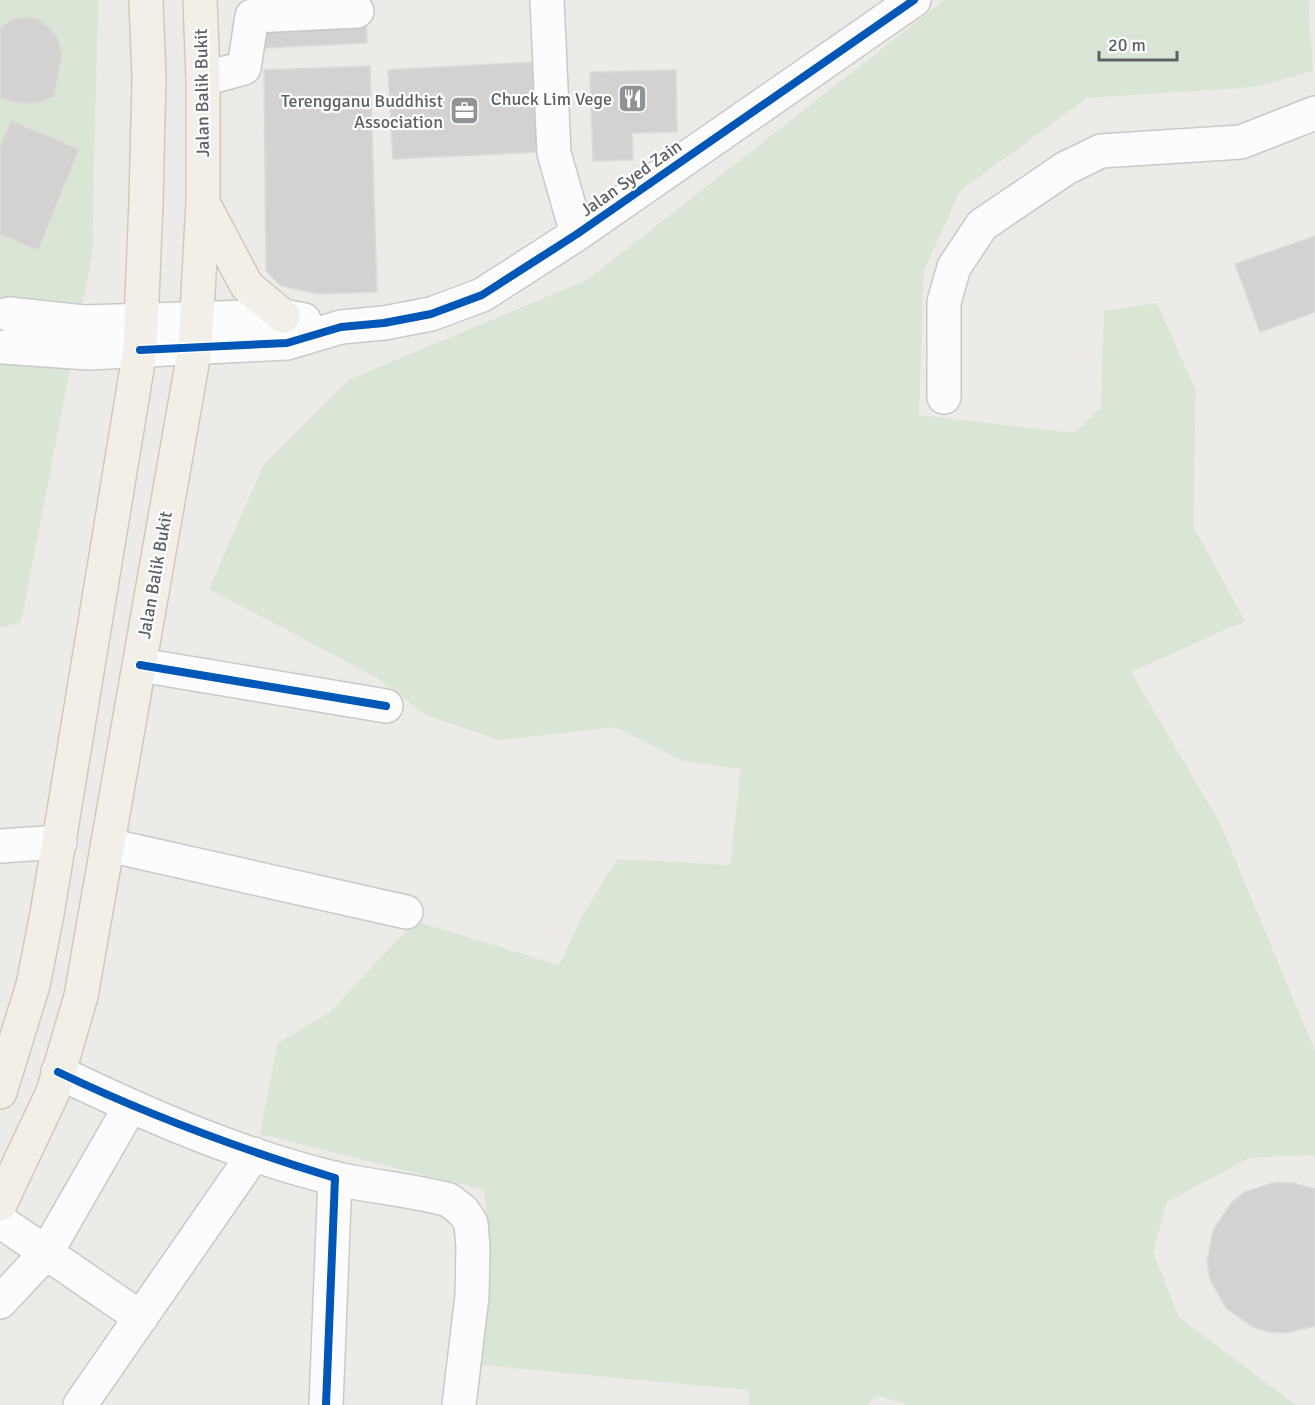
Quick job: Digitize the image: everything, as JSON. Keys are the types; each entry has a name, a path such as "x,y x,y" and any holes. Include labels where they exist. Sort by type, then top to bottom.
{"main road":[{"path":"0,1092 33,985 60,842 141,336 148,78 146,0"},
{"name":"Jalan Balik Bukit","path":"0,1204 27,1150 58,1072 81,996 196,333 203,203 203,80 200,0"},
{"path":"203,203 247,286 283,316"}],"street":[{"path":"547,0 554,153 577,234"},
{"name":"Jalan Syed Zain","path":"341,327 384,323 431,314 482,295 577,234 914,0"},
{"path":"203,80 244,68 252,16 357,11"},
{"path":"944,397 944,302 954,267 982,225 1066,168 1101,151 1241,142 1315,113"},
{"path":"141,336 84,322 4,307 8,336 2,348 89,353 141,336 196,333 283,316 341,327"},
{"path":"196,333 287,343 341,327"},
{"path":"140,665 386,706"},
{"path":"0,846 60,842"},
{"path":"108,845 406,912"},
{"path":"58,1072 130,1107 254,1154 335,1178 449,1200 463,1211 471,1223 472,1296 459,1405"},
{"path":"0,1302 46,1253 130,1107"},
{"path":"80,1405 254,1154"},
{"path":"326,1405 335,1178"},
{"path":"0,1221 141,1318"}],"green space":[{"path":"0,0 98,0 92,256 21,622 0,628"},
{"path":"944,0 1308,0 1313,71 1256,87 1087,98 960,191 924,271 919,415 1074,433 1101,407 1104,311 1157,303 1196,391 1193,526 1245,621 1131,672 1220,823 1315,1051 1315,1157 1311,1155 1249,1158 1167,1202 1153,1252 1179,1317 1296,1405 908,1405 877,1395 867,1405 749,1405 748,1390 480,1365 491,1269 484,1190 260,1134 277,1044 330,1012 415,921 559,965 584,913 617,859 730,865 741,769 683,761 616,727 499,740 426,715 377,678 209,589 264,464 350,379 587,280"}],"building":[{"path":"26,17 38,19 46,25 57,37 62,53 54,96 39,103 17,103 0,98 0,28 11,20"},
{"path":"366,20 367,43 264,48 263,24"},
{"name":"Terengganu Buddhist Association","path":"534,62 539,152 393,159 388,70"},
{"path":"370,66 377,292 320,294 281,286 266,271 264,70"},
{"path":"676,70 677,132 632,133 633,160 593,161 590,72"},
{"path":"11,121 79,149 38,250 0,234 0,147"},
{"path":"1315,236 1315,312 1260,332 1235,264"},
{"path":"1276,1182 1294,1183 1315,1189 1315,1326 1286,1333 1269,1332 1253,1327 1226,1308 1210,1279 1207,1262 1213,1230 1232,1202 1245,1192"}],"cycle path":[{"path":"140,350 287,343 341,327 384,323 431,314 482,295 577,234 914,0"},
{"path":"140,665 386,706"},
{"path":"58,1072 126,1103 195,1130 335,1178 326,1405"}],"place":[{"name":"Chuck Lim Vege","path":"633,99"},
{"name":"Terengganu Buddhist Association","path":"464,111"}]}
